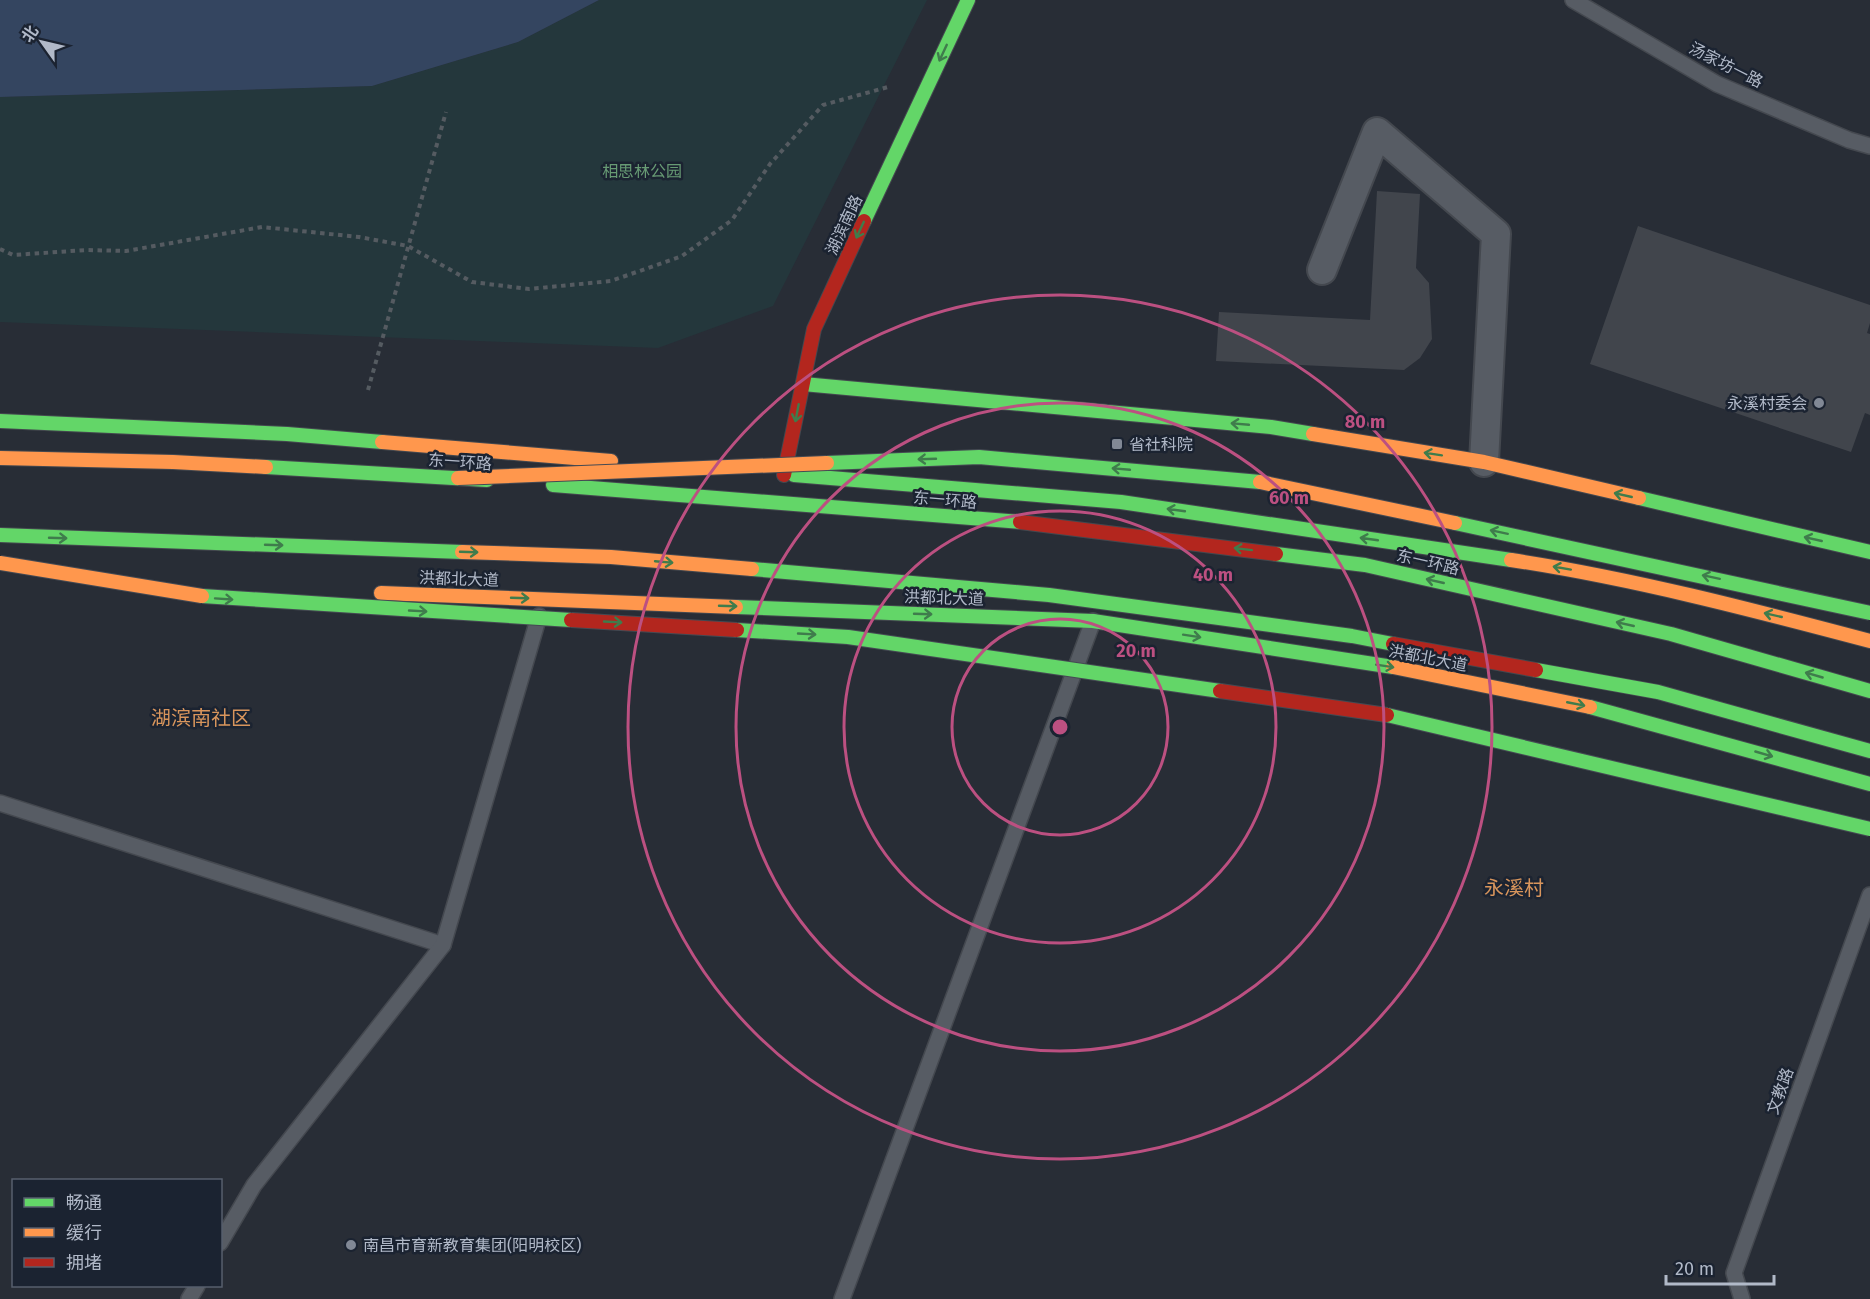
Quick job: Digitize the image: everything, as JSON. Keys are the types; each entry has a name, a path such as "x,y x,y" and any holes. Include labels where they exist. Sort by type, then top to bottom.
{"main road":[{"name":"湖滨南路","path":"784,475 814,328 968,0"},
{"path":"803,384 1271,427 1484,462 1870,552"},
{"path":"0,421 287,434 1121,502 1564,568 1771,615 1870,641"},
{"path":"459,478 979,457 1256,481 1870,613"},
{"name":"东一环路","path":"0,458 173,462 459,478 1053,525 1365,565 1671,634 1870,691"},
{"path":"0,536 611,557 1049,595 1352,636 1658,692 1870,751"},
{"path":"0,563 214,598 848,637 1398,717 1870,829"},
{"path":"12,578 343,591"},
{"name":"洪都北大道","path":"366,592 1093,621 1393,667 1610,711 1870,784"}],"street":[{"path":"1322,270 1377,132 1496,234 1484,462"}],"lane":[{"name":"汤家坊一路","path":"1573,0 1717,84 1849,140 1870,146"},
{"path":"222,1240 254,1185 443,945 544,599"},
{"path":"842,1299 1093,621"},
{"path":"0,803 443,945"},
{"name":"文教路","path":"1742,1299 1734,1273 1870,895"}],"path":[{"path":"0,249 13,255 126,250 262,226 358,237 408,246 472,282 529,289 611,281 682,256 732,220 770,164 823,105 932,75"},
{"path":"368,390 446,112"}],"green space":[{"name":"相思林公园","path":"599,0 927,0 773,306 658,348 0,322 0,97 372,86 518,42"}],"water":[{"path":"0,0 599,0 518,42 372,86 0,97"}],"building":[{"path":"1377,191 1420,194 1416,268 1429,283 1432,339 1420,358 1404,370 1216,361 1219,312 1370,320"},
{"path":"1638,226 1870,305 1870,323 1867,333 1870,334 1870,415 1865,413 1851,452 1590,364"}],"traffic: fast":[{"path":"864,221 968,0"},
{"path":"803,384 1271,427 1313,434"},
{"path":"0,421 287,434 382,442"},
{"path":"827,463 979,457 1260,482"},
{"path":"266,467 487,480"},
{"path":"794,475 1121,502 1511,560"},
{"path":"553,485 1020,522"},
{"path":"1639,498 1870,552"},
{"path":"1455,523 1870,613"},
{"path":"0,535 462,552"},
{"path":"1276,554 1365,565 1671,634 1870,691"},
{"path":"752,569 1049,595 1352,636 1393,644"},
{"path":"202,596 571,620"},
{"path":"736,607 1093,621 1393,667"},
{"path":"737,630 848,637 1220,691"},
{"path":"1536,670 1658,692 1870,751"},
{"path":"1590,707 1870,784"},
{"path":"1387,715 1870,829"}],"traffic: slow":[{"path":"1313,434 1484,462 1639,498"},
{"path":"382,442 611,461"},
{"path":"0,458 173,462 266,467"},
{"path":"458,478 827,463"},
{"path":"1260,482 1455,523"},
{"path":"462,552 611,557 752,569"},
{"path":"1511,560 1646,585 1870,641"},
{"path":"0,563 202,596"},
{"path":"381,593 736,607"},
{"path":"1393,667 1590,707"}],"traffic: jam":[{"path":"784,475 814,329 864,221"},
{"path":"1020,522 1276,554"},
{"path":"571,620 737,630"},
{"path":"1393,644 1536,670"},
{"path":"1220,691 1387,715"}],"place":[{"name":"永溪村委会","path":"1819,403"},
{"name":"省社科院","path":"1117,444"},
{"name":"南昌市育新教育集团(阳明校区)","path":"351,1245"}],"district":[{"name":"湖滨南社区","path":"201,718"},
{"name":"永溪村","path":"1514,888"}]}
